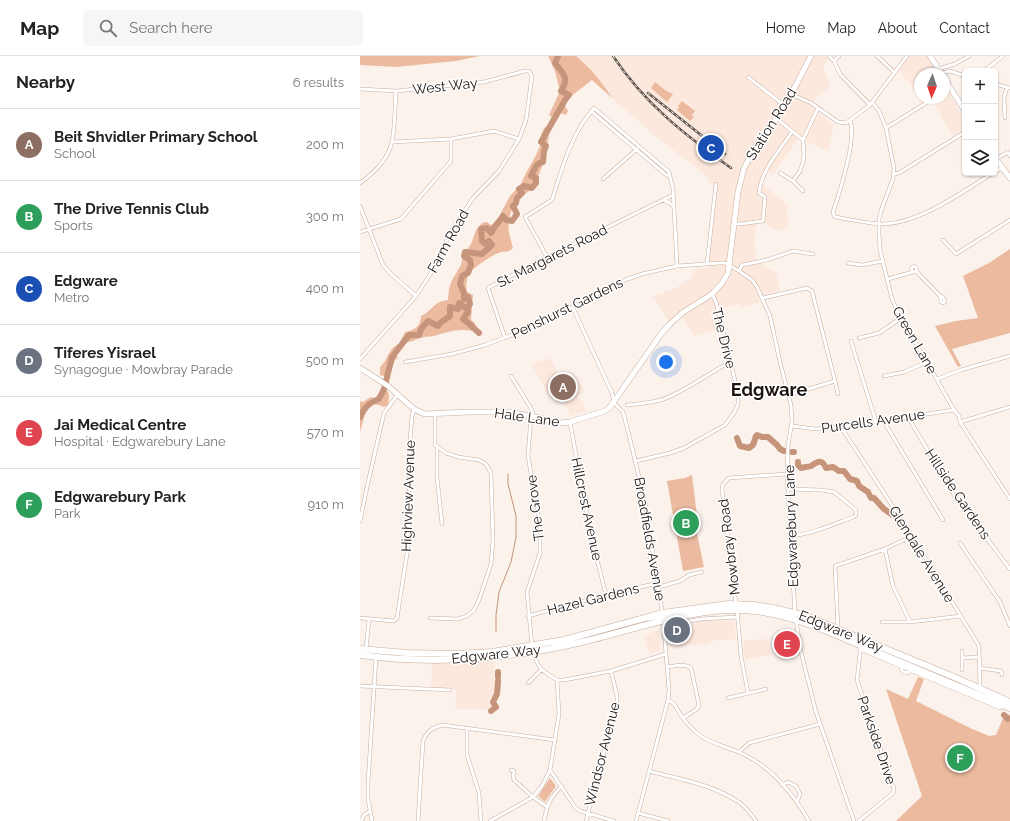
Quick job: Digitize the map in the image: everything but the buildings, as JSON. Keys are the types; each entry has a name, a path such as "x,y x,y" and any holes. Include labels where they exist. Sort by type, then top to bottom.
{"highway":[{"name":"Edgware Way","path":"360,655 376,657 455,659 494,657 586,641 631,628 728,604 737,610"},
{"name":"Edgware Way","path":"737,610 754,605 795,613 838,629 1010,702"},
{"name":"Edgware Way","path":"363,650 456,654 533,649 643,618 663,620 709,611 737,610 767,613 796,620 1004,707"}],"main road":[{"name":"Station Road","path":"730,266 740,184 748,160 754,148 777,119 785,106 811,56"},
{"path":"930,56 938,68"},
{"path":"950,88 962,106"},
{"path":"998,162 1010,178"},
{"name":"Hale Lane","path":"361,370 385,383 414,409 425,414 497,411 532,416 560,423 570,422 608,410 648,351 669,325 682,313 712,294 722,283 730,266"}],"street":[{"name":"Green Lane","path":"830,56 840,74 879,111 886,128 894,174 885,198 879,224 879,245 883,261 895,306 954,410 956,418 960,422"},
{"path":"834,61 839,56"},
{"path":"877,56 894,72"},
{"path":"791,94 811,103 838,122 846,123 871,103 907,56"},
{"path":"948,68 969,56"},
{"path":"988,68 1003,56"},
{"name":"West Way","path":"360,89 396,91 484,82 529,71"},
{"name":"Farm Road","path":"360,359 416,296 432,273 451,231 474,198 499,172 518,140 526,120 528,110 532,76 529,71"},
{"path":"950,72 962,75"},
{"path":"748,77 785,106"},
{"path":"998,85 1009,88 1004,97 1005,118"},
{"path":"360,183 371,175 381,163 392,142 396,91"},
{"path":"886,128 924,104"},
{"path":"546,257 525,217 552,200 566,155 581,124 594,108 665,167 669,172 673,194 677,266"},
{"path":"793,181 803,162 803,140 818,108"},
{"path":"591,111 669,176"},
{"path":"777,119 803,140"},
{"path":"850,121 851,128 849,153 833,214 836,217 879,224 893,223 917,216 957,195 988,176"},
{"path":"392,142 451,139 494,131 518,140"},
{"path":"734,224 763,221 765,197 759,193 760,186 767,169 792,132"},
{"path":"894,174 899,173 962,134"},
{"path":"360,232 401,219 451,161 451,139"},
{"path":"603,178 640,146"},
{"path":"998,157 1009,153"},
{"path":"998,170 1002,168"},
{"path":"780,173 793,181 803,191"},
{"path":"707,264 716,184"},
{"name":"St. Margarets Road","path":"504,338 488,288 546,257 673,194"},
{"path":"662,200 670,203 674,207"},
{"path":"360,206 380,258 386,269 416,296"},
{"path":"943,240 956,254 1010,220"},
{"path":"739,271 742,265 767,260 793,251 813,254"},
{"path":"848,264 862,265 883,261"},
{"name":"Penshurst Gardens","path":"405,362 452,354 504,338 533,327 573,308 625,280 642,274 677,266 725,264 730,266"},
{"name":"Edgwarebury Lane","path":"730,266 752,280 763,298 770,316 789,394 792,412 792,426 788,446 787,474 796,620 801,652 816,712 854,821"},
{"path":"888,279 914,271 940,296"},
{"path":"763,298 807,288 810,289 838,394"},
{"name":"The Drive","path":"636,461 684,448 725,425 734,413 738,404 738,393 716,302 712,294"},
{"name":"Broadfields Avenue","path":"573,308 612,393 614,403 623,412 645,502 659,585 669,690 668,700 636,821"},
{"path":"859,338 879,333 901,318"},
{"path":"851,341 876,422"},
{"path":"937,379 1010,356"},
{"path":"626,405 644,404 661,400 677,393 730,362"},
{"path":"884,376 904,372 927,362"},
{"path":"511,376 532,410 532,416"},
{"path":"789,394 834,381"},
{"path":"360,521 366,487 384,413 398,394"},
{"path":"1010,408 960,422 1010,499"},
{"name":"Highview Avenue","path":"369,619 394,621 397,618 408,547 410,440 414,409"},
{"name":"Purcells Avenue","path":"792,426 815,429 841,427 954,410"},
{"path":"430,618 458,619 467,616 474,610 479,600 491,564 493,540 491,473 486,464 479,460 458,457 446,453 435,445 436,414"},
{"name":"The Grove","path":"532,416 528,456 540,525 540,553 527,592 528,616 533,649 537,663 541,670"},
{"name":"Hillside Gardens","path":"908,417 954,495 1010,569"},
{"path":"883,420 943,520"},
{"name":"Hillcrest Avenue","path":"570,422 590,532 606,595"},
{"name":"Glendale Avenue","path":"841,427 912,536 979,646 980,688"},
{"path":"438,447 437,477 442,524"},
{"name":"Mowbray Road","path":"748,693 741,656 737,610 722,489 723,484 729,478 787,474"},
{"path":"788,489 834,492 856,510 857,513 853,517 824,529 801,535 790,536"},
{"path":"838,629 835,566 885,549 912,536"},
{"path":"960,543 1000,602 1010,626"},
{"path":"885,549 893,586 910,622"},
{"name":"Hazel Gardens","path":"528,616 606,595 680,581 689,575 702,572"},
{"path":"663,620 667,625 737,610"},
{"path":"882,622 910,622 961,616"},
{"path":"360,618 369,619 365,646 363,650"},
{"name":"Edgware Way","path":"860,647 901,667 902,671 907,673 911,671 1004,707"},
{"name":"Parkside Drive","path":"859,821 893,793 894,789 856,680 860,647"},
{"path":"962,651 962,670"},
{"path":"528,683 541,670 557,680 564,680 611,671 666,654"},
{"path":"372,821 368,799 368,783 376,657"},
{"path":"962,658 979,657"},
{"path":"667,667 685,665 691,668 699,706 697,709 682,718"},
{"path":"979,668 1001,671 1002,675"},
{"name":"Windsor Avenue","path":"586,821 617,703 617,696 611,671"},
{"path":"490,821 533,798 542,786 550,770 559,714 557,680"},
{"path":"360,686 450,690"},
{"path":"728,698 766,689"},
{"path":"668,700 674,703 682,718 702,737 739,752 760,765 782,785 797,802 809,821"},
{"path":"739,752 745,746 754,742 820,724"},
{"path":"418,821 423,741 426,733 434,727 442,725 555,740"},
{"path":"468,729 467,755 479,793 481,821"},
{"path":"511,770 514,771 514,780 533,798 547,807"},
{"path":"550,770 580,811 614,821"},
{"path":"649,771 718,791 738,801 756,821"},
{"path":"782,785 788,782 796,786 800,794 797,802"},
{"path":"544,821 547,807 553,794 562,786"},
{"path":"361,821 370,811"},
{"path":"638,813 668,821"}],"shaded area":[{"path":"360,56 480,56 456,61 396,67 360,65"},
{"path":"548,56 576,56 587,65 612,98 592,80 566,100 565,106 568,111 566,115 560,113 553,118 549,115 560,91 555,71"},
{"path":"576,56 831,56 824,64 824,71 831,85 809,105 834,125 828,151 798,139 774,174 766,170 759,188 758,198 763,198 761,219 757,220 754,242 757,260 776,272 780,291 758,297 760,302 740,308 739,304 721,308 724,328 694,336 681,316 671,325 653,296 676,288 692,277 694,269 708,268 715,186 707,180 708,177 654,135 612,98 603,84 586,64"},
{"path":"908,56 928,56 935,68 914,68 914,90 899,71 909,57"},
{"path":"655,82 673,94 667,102 651,88"},
{"path":"950,95 962,115 962,130 953,136 934,104 950,104"},
{"path":"682,101 695,111 692,115 694,117 690,121 677,110"},
{"path":"549,125 547,148 536,181 532,188 516,203 511,213 508,228 513,248 508,251 501,252 484,261 468,273 466,287 467,292 473,295 471,320 475,323 476,329 472,331 453,331 410,342 400,342 405,332 414,329 420,323 421,316 439,302 448,300 452,280 461,265 463,255 471,244 476,230 482,223 487,222 491,225 496,222 510,196 521,184 540,146 540,138 544,128"},
{"path":"762,184 789,206 785,211 787,212 789,222 786,223 788,228 778,231 771,229 770,225 766,225 764,222 767,195 760,190"},
{"path":"1010,249 1010,333 952,349 961,366 958,367 935,326 978,318 963,276 989,263"},
{"path":"398,344 402,346 401,349 394,351 398,358 395,360 388,377 380,375 380,367 392,349"},
{"path":"550,358 560,377 574,373 585,392 578,395 587,411 571,416 557,390 548,392 531,364"},
{"path":"383,388 388,393 388,405 384,407 371,404 367,407 360,432 360,401 363,402 371,397 375,398"},
{"path":"692,475 698,524 695,524 704,567 683,571 667,481 685,478"},
{"path":"708,620 734,620 736,639 710,641 709,644 671,647 669,628"},
{"path":"659,630 660,650 650,655 644,636"},
{"path":"768,639 771,655 745,659 743,640"},
{"path":"494,657 494,709 455,709 456,690 431,689 432,659"},
{"path":"918,677 924,679 916,701 989,736 996,735 1005,713 1010,715 1010,821 896,821 922,796 886,689 908,699"},
{"path":"550,778 556,786 545,802 538,796"}],"waterway":[{"path":"360,417 367,406 379,399 384,389 392,357 409,335 419,335 421,329 428,321 438,326 450,316 450,307 458,309 459,303 467,309 470,304 468,297 464,299 464,293 460,284 462,276 468,273 471,265 470,260 464,256 465,252 482,254 492,245 489,241 485,244 482,241 481,229 487,228 491,233 503,216 506,220 512,221 517,214 513,206 516,203 517,198 522,193 519,189 524,186 532,188 536,183 536,178 531,176 537,165 543,162 546,146 541,142 569,95 561,91 564,86 565,79 563,73 555,63 558,56"},
{"path":"467,309 468,312 463,319 479,333"},
{"path":"737,438 740,446 749,448 753,445 757,435 768,437 784,451"},
{"path":"798,462 798,465 801,468 821,462 826,468 833,467 839,471 844,471 850,479 857,481 859,486 868,492 871,498 874,498 884,509 897,518"},
{"path":"496,631 496,615 499,592 511,562 516,537 516,516 508,484 508,474"},
{"path":"498,672 498,677"},
{"path":"491,711 496,707 493,702 497,694 498,681"},
{"path":"1004,715 1008,719"}],"railway":[{"path":"613,56 625,73 652,104 682,131 731,168"},
{"path":"648,93 725,154"}],"place":[{"name":"Edgware","path":"711,148"},
{"name":"Beit Shvidler Primary School","path":"563,387"},
{"name":"The Drive Tennis Club","path":"686,523"},
{"name":"Tiferes Yisrael","path":"677,630"},
{"name":"Jai Medical Centre","path":"787,644"},
{"name":"Edgwarebury Park","path":"960,758"}],"district":[{"name":"Edgware","path":"769,390"}]}
